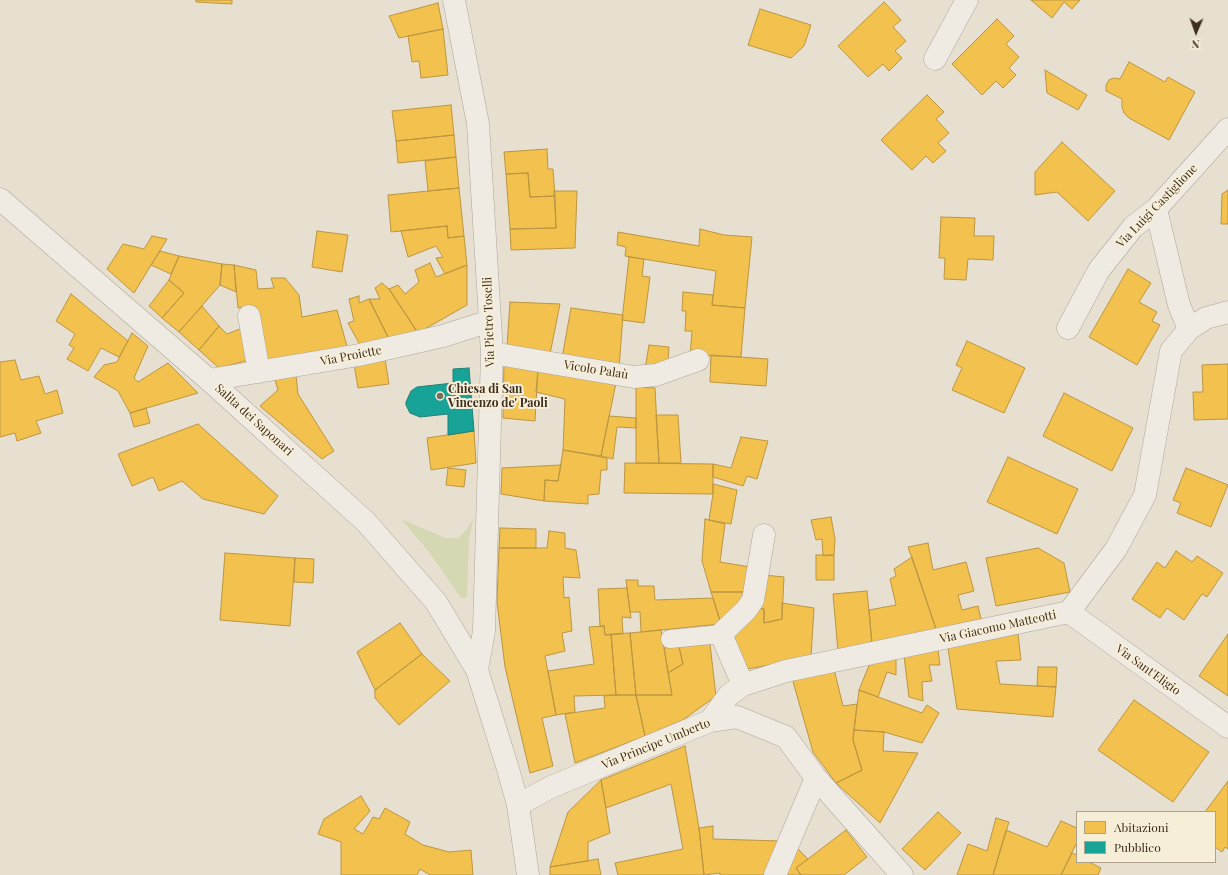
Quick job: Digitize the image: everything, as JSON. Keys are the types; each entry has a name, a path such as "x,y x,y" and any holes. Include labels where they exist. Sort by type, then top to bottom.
{"street":[{"name":"Via Pietro Toselli","path":"454,0 478,124 492,353 484,631 478,670"},
{"path":"935,58 967,0"},
{"name":"Via Luigi Castiglione","path":"1068,328 1099,270 1134,227 1156,209 1228,129"},
{"name":"Salita dei Saponari","path":"0,199 209,380 366,522 436,602 478,670"},
{"path":"1156,209 1180,305 1189,329"},
{"name":"Via Giacomo Matteotti","path":"710,721 729,695 743,685 786,671 1068,612 1116,549 1145,495 1171,351 1189,329 1206,318 1228,312"},
{"path":"249,316 259,372"},
{"name":"Via Proiette","path":"209,380 359,355 443,336 490,321"},
{"name":"Vicolo Palaù","path":"492,353 634,377 656,375 698,360"},
{"path":"743,685 721,634 746,610 753,600 764,534"},
{"name":"Via Sant'Eligio","path":"1068,612 1228,727"},
{"path":"478,670 518,805 528,875"},
{"name":"Via Principe Umberto","path":"518,805 552,786 710,721 737,717 786,738 816,778 902,875"},
{"path":"775,875 816,778"}],"lane":[{"path":"670,639 721,634"}],"green space":[{"path":"401,519 446,538 458,538 466,530 473,519 469,541 467,597 461,598 429,552"}],"building: Abitazioni":[{"path":"196,0 232,0 232,4 196,2"},
{"path":"1031,0 1080,0 1072,9 1064,2 1052,18"},
{"path":"884,2 901,20 893,27 906,41 895,51 902,58 889,71 883,64 868,77 838,46"},
{"path":"438,3 443,29 399,38 389,16"},
{"path":"760,9 811,25 804,46 791,58 748,45"},
{"path":"997,19 1014,36 1006,44 1019,57 1009,68 1016,75 1003,88 996,81 982,95 952,64"},
{"path":"443,29 448,75 421,78 419,61 412,62 408,36"},
{"path":"1129,62 1165,82 1168,77 1195,92 1169,140 1129,118 1124,113 1122,99 1106,91 1106,85 1109,80 1114,78 1120,79"},
{"path":"1045,70 1087,95 1078,110 1047,93"},
{"path":"927,95 944,112 936,119 949,133 938,143 946,151 933,163 926,156 912,170 881,140"},
{"path":"451,105 454,135 396,141 392,111"},
{"path":"454,135 456,157 398,163 396,141"},
{"path":"1062,142 1115,191 1088,221 1057,192 1035,195 1035,172"},
{"path":"547,149 548,169 553,169 555,196 530,197 528,173 506,174 504,152"},
{"path":"456,157 459,188 428,191 425,161"},
{"path":"528,173 530,197 555,196 556,228 510,229 506,174"},
{"path":"459,188 464,236 448,238 447,226 391,232 388,195"},
{"path":"1228,190 1228,224 1221,224 1222,194"},
{"path":"554,191 577,191 575,248 511,250 510,229 556,228"},
{"path":"941,217 975,218 974,236 994,236 993,260 968,259 966,280 944,279 945,258 939,258"},
{"path":"447,226 448,238 464,236 467,265 445,274 436,258 443,257 436,246 408,257 401,231"},
{"path":"700,229 724,235 752,237 745,308 712,305 716,271 625,256 626,247 617,245 618,232 699,246"},
{"path":"317,231 348,235 342,272 312,267"},
{"path":"152,236 167,239 134,293 107,269 123,244 144,249"},
{"path":"160,251 179,256 171,274 151,265"},
{"path":"179,256 222,264 220,285 179,332 162,318 184,293 169,280"},
{"path":"629,257 644,259 642,276 650,277 644,323 622,320"},
{"path":"430,263 436,277 467,265 467,305 418,333 389,289 398,285 405,294 419,282 415,270"},
{"path":"222,264 234,265 236,292 220,285"},
{"path":"234,265 256,270 258,289 274,288 271,278 285,278 299,295 302,317 337,310 348,350 264,361 253,306 238,308"},
{"path":"1128,269 1151,283 1139,302 1157,312 1152,321 1160,325 1137,365 1089,337"},
{"path":"169,280 184,293 162,318 149,306"},
{"path":"382,283 389,289 418,333 389,339 369,299 380,299 375,288"},
{"path":"683,292 713,295 712,305 745,308 741,357 690,355 692,331 685,331 686,311 682,311"},
{"path":"71,294 128,341 119,357 101,348 88,371 67,359 74,348 69,345 75,334 56,321"},
{"path":"359,296 359,303 369,299 389,339 360,345 348,323 354,321 349,299"},
{"path":"510,302 560,304 550,354 507,346"},
{"path":"202,306 219,326 199,350 179,332"},
{"path":"571,308 623,315 619,369 562,358"},
{"path":"219,326 227,334 245,327 249,360 219,368 199,350"},
{"path":"132,333 148,346 134,378 138,382 168,363 198,393 130,413 118,391 94,377 104,365 117,362"},
{"path":"967,341 1025,368 1004,413 952,390 962,368 956,365"},
{"path":"649,345 669,347 668,363 645,369"},
{"path":"711,355 768,359 766,386 710,382"},
{"path":"385,359 389,384 358,388 354,364"},
{"path":"15,360 21,380 39,376 45,394 57,390 63,413 36,421 41,433 17,441 15,433 0,437 0,362"},
{"path":"504,361 538,369 535,421 503,418"},
{"path":"1228,364 1228,419 1194,420 1193,392 1203,392 1202,365"},
{"path":"538,369 616,383 601,456 563,450 565,399 536,392"},
{"path":"296,375 298,394 334,451 322,459 260,406 278,390 275,380"},
{"path":"636,387 655,388 659,463 636,463"},
{"path":"1064,393 1133,428 1112,471 1043,436"},
{"path":"146,408 150,423 134,427 130,413"},
{"path":"656,415 678,415 681,463 659,463"},
{"path":"609,416 636,418 636,428 617,427 613,459 601,456"},
{"path":"198,424 278,496 264,514 203,499 182,481 159,491 153,477 132,486 118,454"},
{"path":"474,431 476,463 431,470 427,438"},
{"path":"741,437 768,441 757,479 747,476 743,486 713,477 713,464 731,468"},
{"path":"563,450 607,458 607,470 601,470 599,494 588,495 588,504 544,501 545,480 558,481"},
{"path":"1008,457 1078,489 1057,534 987,502"},
{"path":"625,463 713,464 713,494 624,493"},
{"path":"561,465 558,481 545,480 544,501 501,494 502,468"},
{"path":"448,468 466,470 464,487 446,485"},
{"path":"1186,468 1228,485 1211,527 1177,513 1181,503 1173,500"},
{"path":"713,484 737,490 731,524 709,520"},
{"path":"831,517 835,539 834,555 823,556 822,539 816,540 811,520"},
{"path":"705,519 725,524 720,562 750,567 747,592 711,592 702,561"},
{"path":"500,528 536,529 536,548 499,548"},
{"path":"549,531 565,533 565,548 576,550 580,578 563,577 564,598 569,597 572,631 562,633 565,651 545,656 556,715 542,718 553,766 530,773 505,667 497,602 499,548 547,548"},
{"path":"928,543 933,570 966,562 974,591 958,595 962,610 978,606 981,619 936,629 908,547"},
{"path":"1038,548 1064,563 1070,592 996,606 986,558"},
{"path":"1176,551 1192,562 1197,556 1223,573 1207,597 1202,594 1184,620 1167,608 1160,618 1132,599 1157,562 1165,568"},
{"path":"225,553 295,558 290,626 220,620"},
{"path":"816,555 834,555 834,580 816,580"},
{"path":"912,557 936,629 872,644 869,610 896,605 890,579 896,576 894,569"},
{"path":"295,558 314,559 313,583 294,582"},
{"path":"764,575 784,577 782,619 764,623 764,609 757,608"},
{"path":"626,580 638,580 638,586 654,586 655,600 713,598 721,624 641,632 640,612 630,612"},
{"path":"627,588 631,618 622,617 623,634 605,635 604,626 600,626 598,589"},
{"path":"867,591 872,644 838,652 833,594"},
{"path":"711,592 747,592 721,624"},
{"path":"782,603 814,608 811,657 748,669 731,634 757,608 764,609 764,623 782,619"},
{"path":"400,623 422,654 375,690 357,652"},
{"path":"604,626 605,635 611,634 616,695 574,696 575,712 556,715 548,671 594,664 589,627"},
{"path":"661,630 672,695 636,695 630,633"},
{"path":"630,633 636,695 616,695 611,634"},
{"path":"1018,634 1021,660 996,661 1000,684 1056,687 1053,717 957,709 948,648"},
{"path":"1228,634 1228,696 1199,676"},
{"path":"710,644 716,696 683,720 645,736 636,695 672,695 668,673 683,664 679,647"},
{"path":"679,647 683,664 668,673 664,648"},
{"path":"938,650 940,665 929,665 932,681 922,682 923,701 909,697 904,656"},
{"path":"422,654 450,681 399,725 375,698 375,690"},
{"path":"896,658 896,675 887,672 878,697 859,690 870,663"},
{"path":"1038,667 1057,667 1056,687 1037,686"},
{"path":"834,669 843,706 857,704 853,740 862,770 836,783 813,752 792,678"},
{"path":"859,690 922,713 927,705 939,713 922,743 884,732 854,730"},
{"path":"636,695 645,736 575,763 565,714 605,708 604,696"},
{"path":"1134,700 1209,752 1173,802 1098,750"},
{"path":"854,730 884,732 883,751 918,753 880,823 836,783 862,770 853,740"},
{"path":"685,746 699,828 704,875 618,875 615,863 683,849 671,784 606,808 601,780"},
{"path":"601,780 610,833 588,842 588,861 550,867 568,812"},
{"path":"1228,781 1228,849 1225,847 1222,852 1216,848 1216,811 1206,811"},
{"path":"361,796 370,811 354,829 363,834 373,817 379,819 385,808 410,822 405,834 423,845 449,852 471,850 473,875 430,875 420,869 417,875 341,875 341,842 318,834 324,819"},
{"path":"938,812 961,833 925,870 902,849"},
{"path":"996,818 1009,822 993,875 957,875 968,844 987,851"},
{"path":"1061,821 1076,828 1076,844 1061,875 993,875 1006,830 1047,847"},
{"path":"713,826 713,839 780,841 768,875 720,875 720,873 704,875 699,828"},
{"path":"846,830 867,857 844,875 801,875 796,868"},
{"path":"793,844 808,859 796,868 801,875 782,875"},
{"path":"1072,853 1076,855 1076,863 1091,863 1101,868 1098,875 1061,875"},
{"path":"598,859 601,875 550,875 550,867"}],"building: Pubblico":[{"name":"Chiesa di San Vincenzo de' Paoli","path":"469,368 474,431 448,435 448,414 420,417 410,413 406,402 411,391 417,387 453,383 453,369"}],"place":[{"name":"Chiesa di San Vincenzo de' Paoli","path":"440,396"}]}
